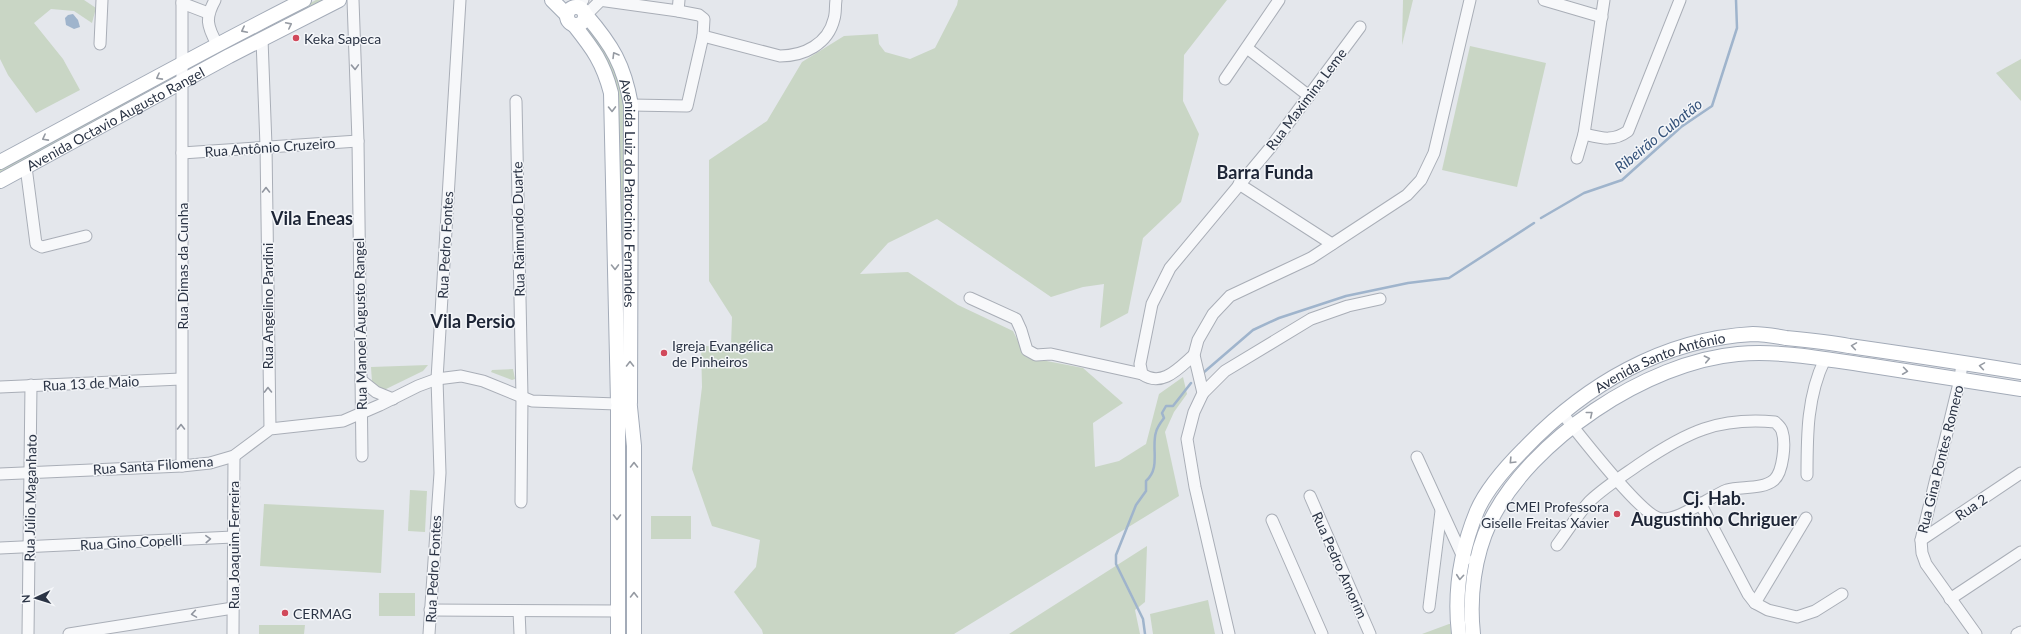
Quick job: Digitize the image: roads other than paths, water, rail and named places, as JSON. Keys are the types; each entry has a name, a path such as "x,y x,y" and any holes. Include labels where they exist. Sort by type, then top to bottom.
{"main road":[{"path":"217,44 304,0"},
{"path":"262,39 339,0"},
{"name":"Avenida Luiz do Patrocinio Fernandes","path":"552,0 576,10 599,31 622,67 631,105 629,246 623,405 618,634"},
{"name":"Avenida Luiz do Patrocinio Fernandes","path":"576,10 607,74 611,93 615,246 623,405 634,446 634,634"},
{"name":"Avenida Octavio Augusto Rangel","path":"0,181 262,39"},
{"name":"Avenida Octavio Augusto Rangel","path":"0,162 182,65 217,44"},
{"path":"615,246 629,246"},
{"name":"Avenida Santo Antônio","path":"1459,634 1457,608 1462,555 1478,509 1504,469 1532,440 1562,413 1594,388 1649,358 1684,346 1732,336 1756,334 2021,372"},
{"name":"Avenida Santo Antônio","path":"1474,634 1471,616 1476,568 1490,523 1508,491 1545,451 1595,410 1632,388 1665,372 1694,362 1738,354 1757,353 1825,359 2021,389"},
{"path":"1532,440 1545,451"}],"street":[{"path":"100,44 102,0"},
{"path":"215,0 208,13 211,32 217,44"},
{"name":"Rua Manoel Augusto Rangel","path":"353,0 358,141 362,456"},
{"name":"Rua Pedro Fontes","path":"429,634 440,473 437,379 460,0"},
{"path":"576,10 600,0 679,5 702,17 705,23 703,36 687,106 631,105"},
{"path":"703,36 780,56 799,54 820,43 829,31 834,19 836,0"},
{"path":"1225,78 1280,0"},
{"path":"1203,393 1194,355 1198,340 1213,314 1230,296 1311,258 1407,195 1421,180 1434,152 1470,0"},
{"path":"1544,0 1602,17"},
{"path":"1577,158 1584,134 1604,0"},
{"path":"1584,134 1609,139 1621,136 1628,131 1680,0"},
{"path":"182,2 208,13"},
{"name":"Rua Dimas da Cunha","path":"182,2 182,466"},
{"name":"Rua Maximina Leme","path":"1142,374 1140,364 1152,304 1170,268 1270,148 1360,27"},
{"name":"Rua Angelino Pardini","path":"262,39 266,146 268,394 270,429"},
{"path":"1247,48 1309,96"},
{"name":"Rua Raimundo Duarte","path":"516,101 522,397 521,502"},
{"name":"Rua Antônio Cruzeiro","path":"182,153 266,146 358,141"},
{"path":"26,167 36,244 42,247 86,236"},
{"path":"1239,184 1332,244"},
{"path":"970,298 1016,319 1027,350 1036,355 1050,354 1142,374 1152,380 1164,378 1194,355"},
{"path":"1229,634 1195,487 1187,439 1194,412 1203,393 1225,371 1310,319 1348,306 1380,299"},
{"path":"1807,476 1810,402 1817,376 1825,359"},
{"name":"Rua Gina Pontes Romero","path":"1962,363 1960,379 1921,540 1922,553 1926,564 1976,634"},
{"path":"270,429 343,421 393,399 418,386 437,379 461,376 483,381 532,401 623,405"},
{"name":"Rua 13 de Maio","path":"0,387 181,379"},
{"path":"361,380 376,392 393,399"},
{"name":"Rua Júlio Maganhato","path":"28,634 31,385"},
{"path":"1557,545 1590,502 1616,479 1662,448 1697,431 1713,425 1733,422 1774,422 1783,432 1783,458 1779,474 1768,484 1726,491 1670,519 1659,518 1650,514 1616,479 1562,413"},
{"name":"Rua Santa Filomena","path":"0,474 182,466 210,463 234,456 270,429"},
{"name":"Rua Joaquim Ferreira","path":"233,634 234,456"},
{"path":"1417,457 1462,555 1476,568"},
{"name":"Rua 2","path":"1921,540 2021,473"},
{"name":"Rua Pedro Amorim","path":"1310,496 1370,634"},
{"path":"1700,503 1748,594 1755,603 1768,610 1797,617 1815,612 1842,594"},
{"path":"1428,607 1441,510"},
{"path":"1755,603 1806,518"},
{"path":"1272,520 1322,634"},
{"name":"Rua Gino Copelli","path":"0,548 233,537"},
{"path":"1950,599 2021,552"},
{"path":"69,634 233,608"},
{"path":"430,610 618,611"},
{"path":"519,610 520,634"}],"water":[{"path":"73,14 78,20 80,27 74,29 66,25 65,18 68,15"}],"waterway":[{"name":"Ribeirão Cubatão","path":"1541,218 1584,193 1622,180 1681,127 1712,106 1737,28 1736,0"},
{"path":"1203,373 1253,330 1279,318 1346,296 1408,283 1449,278 1534,223"},
{"name":"Ribeirão Cubatão","path":"1145,634 1143,619 1116,564 1116,555 1136,505 1146,491 1146,481 1151,476 1153,470 1155,458 1155,438 1157,429 1164,418 1162,413 1166,406 1173,406 1191,383"}],"place":[{"name":"Keka Sapeca","path":"296,38"},
{"name":"Igreja Evangélica de Pinheiros","path":"664,353"},
{"name":"CMEI Professora Giselle Freitas Xavier","path":"1617,514"},
{"name":"CERMAG","path":"285,613"}],"district":[{"name":"Barra Funda","path":"1265,172"},
{"name":"Vila Eneas","path":"312,218"},
{"name":"Vila Persio","path":"473,321"},
{"name":"Cj. Hab. Augustinho Chriguer","path":"1714,508"}]}
